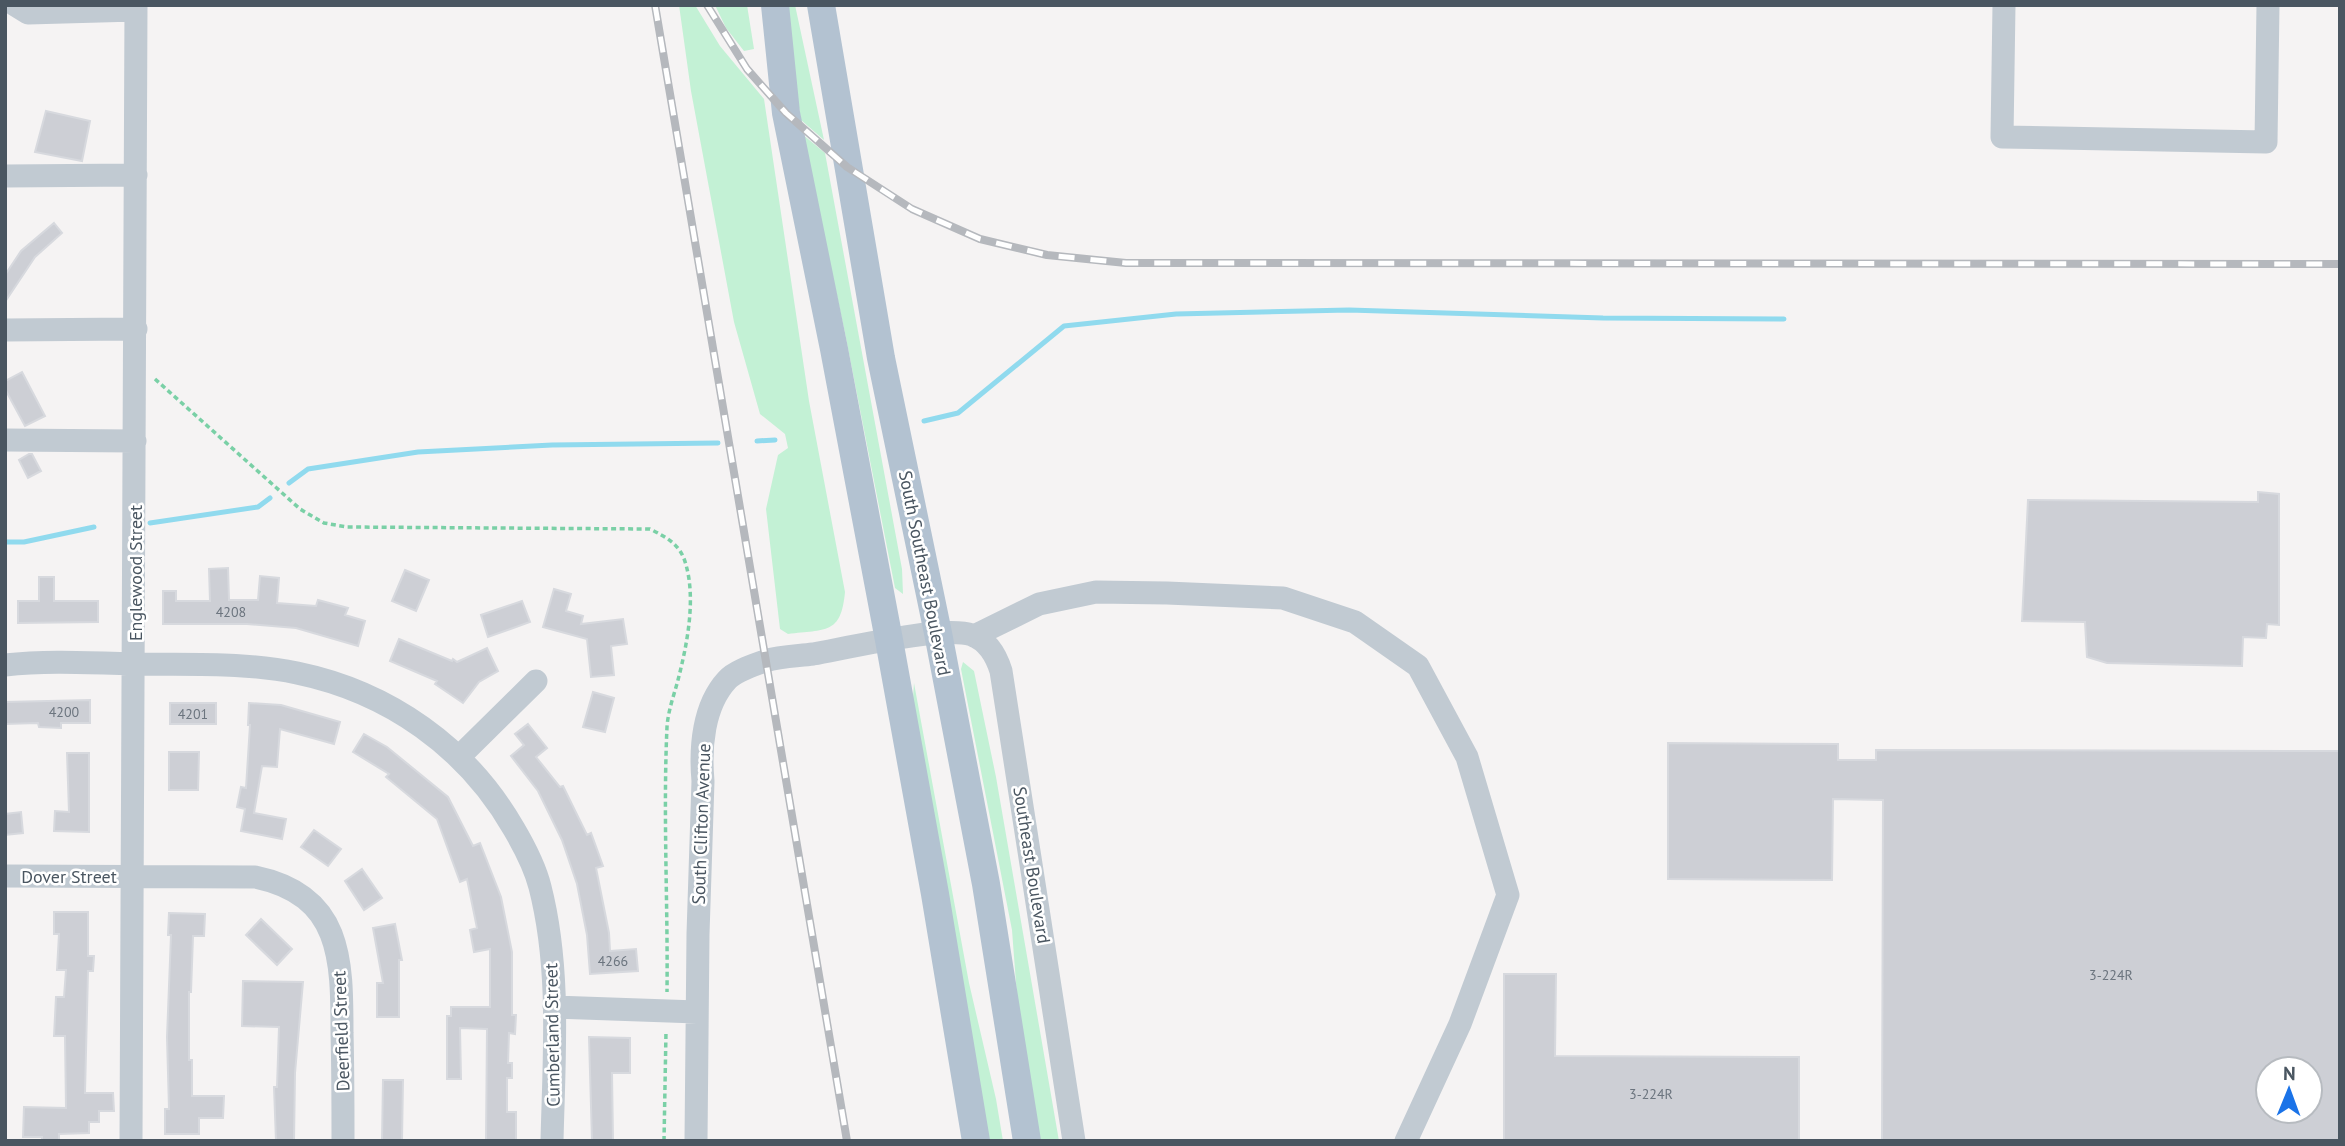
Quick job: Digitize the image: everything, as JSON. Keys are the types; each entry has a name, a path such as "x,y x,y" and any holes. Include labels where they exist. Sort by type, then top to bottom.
{"main road":[{"path":"775,5 786,113 889,640 976,1141"},
{"name":"South Southeast Boulevard","path":"821,5 881,358 986,884 1027,1141"}],"street":[{"path":"15,5 28,13 136,8"},
{"path":"2004,5 2002,137 2266,142 2269,5"},
{"name":"Englewood Street","path":"131,1141 136,8"},
{"path":"5,176 136,175"},
{"path":"5,330 136,330"},
{"path":"5,440 135,441"},
{"path":"938,634 960,632 974,636 1039,604 1096,593 1283,598 1355,622 1418,666 1467,757 1508,895 1460,1024 1406,1141"},
{"name":"South Clifton Avenue","path":"696,1141 703,781 701,764 703,738 718,694 728,678 767,660 938,634"},
{"name":"Southeast Boulevard","path":"974,636 995,655 1001,671 1074,1141"},
{"name":"Cumberland Street","path":"5,665 135,664 265,668 324,679 380,701 415,721 460,757 483,782 503,810 521,840 540,886 550,950 554,1007 552,1141"},
{"path":"460,757 536,681"},
{"name":"Dover Street","path":"5,876 133,876"},
{"name":"Deerfield Street","path":"133,876 255,877 277,882 297,892 314,906 333,939 341,971 343,1141"},
{"path":"554,1007 697,1012"}],"path":[{"path":"151,371 156,380 300,509 324,523 347,527 650,529 671,540 681,550 687,565 690,589 689,619 680,674 667,723 664,1141"}],"green space":[{"path":"679,5 695,5 720,46 764,99 809,401 845,592 840,616 835,623 822,630 788,634 780,629 766,509 778,455 788,448 785,434 760,414 734,322 691,91"},
{"path":"715,5 747,5 754,49 744,51 726,28"},
{"path":"783,5 795,5 824,140 801,120"},
{"path":"802,134 825,153 902,569 903,594 895,588 845,333"},
{"path":"963,662 974,671 996,777 1059,1141 1039,1141 1017,996 1012,930 961,669"},
{"path":"914,683 969,983 1003,1141 986,1141 912,712"}],"building":[{"path":"46,111 90,121 82,161 35,152"},
{"path":"54,223 62,233 35,257 5,302 5,275 21,251"},
{"path":"22,372 45,416 25,426 5,389 5,381"},
{"path":"32,454 41,471 28,478 19,460"},
{"path":"2258,492 2279,494 2279,625 2267,624 2266,638 2243,637 2242,666 2107,663 2087,657 2085,622 2022,621 2028,500 2258,502"},
{"path":"228,568 229,600 258,600 260,576 279,578 277,603 316,606 318,600 348,608 345,615 365,621 358,646 296,628 247,624 163,624 163,591 176,591 176,601 210,601 209,569"},
{"path":"405,570 429,580 416,611 392,601"},
{"path":"39,577 54,577 54,601 98,601 98,622 18,623 18,601 39,601"},
{"path":"554,589 571,594 566,611 583,616 581,624 623,619 627,644 611,646 614,675 591,677 587,639 543,627"},
{"path":"522,601 530,622 488,637 481,615"},
{"path":"399,639 457,662 487,648 498,671 479,682 463,703 435,684 437,681 390,661"},
{"path":"593,692 614,698 605,732 583,727"},
{"path":"90,700 90,723 61,723 61,728 39,727 38,723 5,724 5,702"},
{"path":"170,703 216,703 216,724 170,724"},
{"path":"249,703 281,705 340,722 334,744 280,729 277,767 262,766 254,813 286,819 282,839 241,831 245,809 237,807 241,787 246,788"},
{"path":"528,724 547,748 536,757 560,787 563,786 587,835 591,833 603,866 596,868 610,951 636,949 638,971 590,974 587,935 577,884 562,840 538,791 511,756 524,745 515,734"},
{"path":"364,734 387,747 448,797 473,846 480,843 501,897 512,952 512,1015 516,1015 515,1034 509,1033 508,1063 512,1063 512,1078 507,1078 507,1112 516,1112 516,1141 486,1141 487,1029 460,1028 461,1079 447,1079 447,1016 451,1016 451,1007 490,1007 490,949 474,952 470,930 477,928 467,879 460,882 437,819 386,777 389,774 353,752"},
{"path":"1668,743 1838,744 1838,760 1876,760 1876,750 2340,751 2340,1141 1882,1141 1883,800 1833,799 1832,880 1668,879"},
{"path":"169,752 199,752 198,790 169,790"},
{"path":"67,753 89,753 89,832 54,831 55,811 69,812"},
{"path":"21,812 23,833 5,835 5,814"},
{"path":"314,830 341,849 328,866 301,847"},
{"path":"362,869 382,898 364,910 345,881"},
{"path":"54,912 88,912 88,956 94,956 93,971 88,971 85,1093 113,1093 114,1111 99,1111 99,1122 89,1122 89,1133 59,1134 59,1140 42,1140 42,1137 23,1137 24,1107 66,1108 65,1036 54,1036 56,997 64,997 66,970 57,970 59,934 54,934"},
{"path":"169,913 205,914 204,936 193,936 189,992 192,1096 224,1096 223,1118 199,1118 199,1134 165,1134 165,1109 169,1109"},
{"path":"261,919 292,949 277,965 246,935"},
{"path":"395,924 402,960 399,960 399,1017 377,1017 377,983 383,983 373,928"},
{"path":"1504,974 1556,974 1555,1056 1799,1057 1799,1141 1504,1141"},
{"path":"243,981 303,982 295,1073 294,1141 276,1141 274,1087 277,1087 279,1027 242,1026"},
{"path":"589,1037 630,1038 630,1073 612,1073 613,1141 592,1141"},
{"path":"383,1080 403,1080 402,1141 382,1141"}],"waterway":[{"path":"924,421 958,413 1064,326 1176,314 1349,310 1603,318 1784,319"},
{"path":"757,441 775,440"},
{"path":"289,483 308,469 418,452 552,445 718,443"},
{"path":"150,523 258,507 270,498"},
{"path":"5,542 24,542 94,527"}],"railway":[{"path":"655,5 847,1141"},
{"path":"707,5 747,69 786,113 847,167 912,209 980,239 1047,255 1126,263 2340,264"}]}
